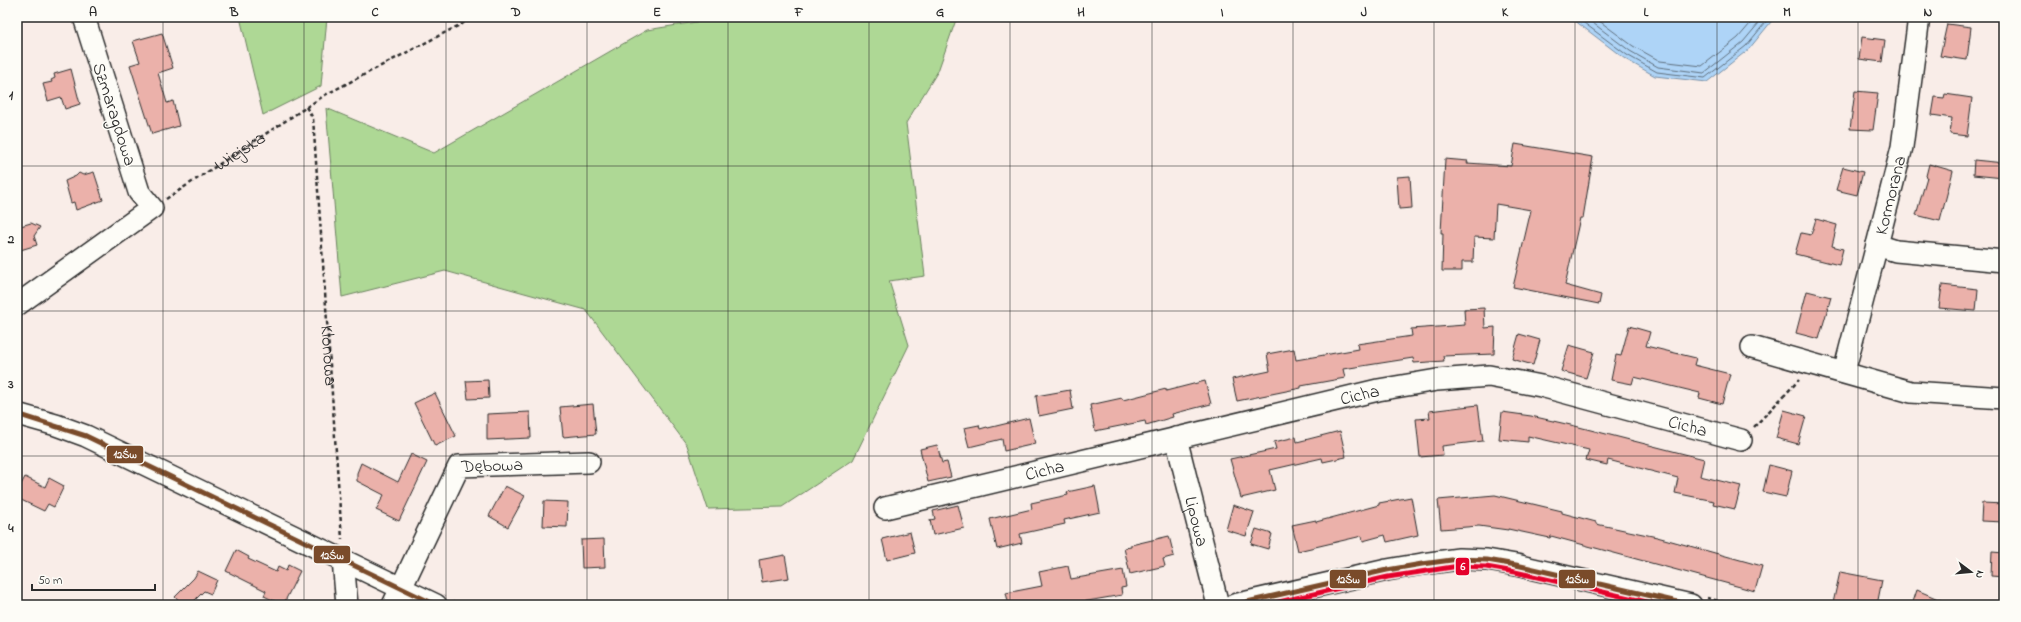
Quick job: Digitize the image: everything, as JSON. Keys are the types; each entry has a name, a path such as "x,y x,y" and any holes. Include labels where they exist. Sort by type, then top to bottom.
{"street":[{"name":"Szmaragdowa","path":"84,17 139,192 152,208"},
{"name":"Kormorana","path":"1919,17 1902,147 1877,245 1896,251 2004,261"},
{"path":"17,305 152,208"},
{"path":"1844,372 1877,245"},
{"path":"1752,347 1911,392 2004,398"},
{"name":"Cicha","path":"885,508 1378,390 1437,380 1489,376 1541,386 1741,440"},
{"path":"17,414 56,425 86,436 343,560 397,597 436,605"},
{"name":"Lipowa","path":"1176,438 1218,605"},
{"name":"Dębowa","path":"397,597 459,466 588,462"},
{"path":"1234,605 1387,570 1459,559 1488,560 1516,565 1691,605"},
{"path":"343,560 347,605"}],"path":[{"name":"Wiejska","path":"152,208 306,107 475,17"},
{"name":"Klonowa","path":"306,107 313,118 343,560"},
{"path":"1741,440 1813,365"}],"green space":[{"path":"240,17 327,17 321,86 263,115"},
{"path":"727,17 957,17 938,71 906,123 925,276 889,281 909,345 853,460 782,507 708,509 687,445 586,310 445,271 342,297 326,108 434,153 647,30"}],"water":[{"path":"1570,17 1775,17 1749,49 1707,82 1655,76 1625,59"}],"building":[{"path":"1947,24 1971,27 1967,60 1940,56"},
{"path":"162,33 173,68 158,73 167,103 173,101 179,126 152,134 130,65 140,62 133,41"},
{"path":"1862,37 1885,40 1882,62 1859,59"},
{"path":"71,69 80,104 65,109 61,97 48,101 43,84 52,82 51,80 55,78 54,74"},
{"path":"1855,91 1878,93 1873,130 1850,129"},
{"path":"1945,94 1972,98 1967,136 1950,134 1952,118 1932,115 1935,97 1944,98"},
{"path":"1515,144 1593,157 1583,218 1580,218 1565,285 1601,295 1599,304 1513,287 1531,210 1496,204 1494,238 1474,237 1473,262 1462,262 1462,271 1442,271 1443,233 1441,233 1445,159 1468,161 1467,163 1511,166"},
{"path":"1974,160 2004,163 2004,178 1973,175"},
{"path":"1929,164 1953,171 1940,221 1916,215 1927,177"},
{"path":"1843,167 1863,172 1857,195 1836,190"},
{"path":"94,172 103,200 76,210 74,202 71,203 65,181 79,173 83,175"},
{"path":"1410,176 1412,208 1399,209 1397,177"},
{"path":"1816,219 1837,225 1832,246 1843,249 1839,265 1795,254 1801,233 1811,235"},
{"path":"31,223 40,227 34,236 37,245 17,251 17,227"},
{"path":"1942,285 1978,289 1976,311 1939,308"},
{"path":"1807,291 1831,297 1819,339 1796,333"},
{"path":"1484,308 1485,328 1495,327 1494,354 1443,356 1444,361 1414,363 1413,358 1343,369 1345,378 1301,386 1301,388 1237,401 1232,379 1270,371 1267,354 1294,349 1296,360 1358,349 1357,344 1412,336 1411,329 1465,325 1464,309"},
{"path":"1629,326 1650,332 1646,346 1696,358 1694,365 1730,374 1722,404 1699,398 1700,393 1634,377 1632,384 1611,380 1616,355 1621,356"},
{"path":"1519,334 1540,340 1533,365 1512,359"},
{"path":"1569,345 1594,352 1586,378 1561,371"},
{"path":"488,380 489,398 468,399 466,381"},
{"path":"1205,381 1211,404 1172,414 1173,417 1146,425 1145,421 1095,431 1090,405 1122,398 1123,400"},
{"path":"1070,390 1073,409 1039,416 1036,396"},
{"path":"435,393 456,436 435,446 414,403"},
{"path":"593,404 596,434 563,437 560,407"},
{"path":"1478,405 1483,441 1442,446 1443,455 1420,457 1416,419 1430,418 1429,411"},
{"path":"1784,410 1806,416 1798,444 1776,438"},
{"path":"530,412 531,438 487,440 487,414"},
{"path":"1502,412 1531,416 1575,426 1704,459 1700,476 1741,486 1735,509 1713,504 1714,501 1675,493 1678,478 1608,460 1607,465 1586,460 1589,450 1528,436 1528,442 1499,439"},
{"path":"1029,418 1035,444 1004,451 1002,439 969,447 964,428 979,425 980,429 988,428"},
{"path":"1340,431 1346,457 1323,462 1322,458 1270,470 1275,490 1241,498 1230,459 1276,449 1274,442 1296,437 1297,442"},
{"path":"937,445 942,463 947,462 951,477 928,482 920,449"},
{"path":"411,454 427,462 399,521 376,510 384,495 357,481 357,473 361,463 398,482"},
{"path":"1769,465 1792,471 1786,497 1763,492"},
{"path":"25,477 45,487 49,478 64,486 54,507 48,504 44,511 17,498 17,492"},
{"path":"505,486 525,496 508,527 489,516"},
{"path":"1095,486 1100,512 1064,520 1065,524 1020,534 1022,543 997,549 990,519 1032,509 1031,503 1068,495 1067,492"},
{"path":"1495,495 1562,511 1562,513 1596,522 1596,524 1657,537 1762,566 1755,591 1551,536 1550,538 1508,529 1479,526 1441,529 1438,500"},
{"path":"1411,497 1418,535 1387,542 1385,535 1363,541 1362,536 1298,551 1292,525 1316,520 1316,522 1379,505 1379,503"},
{"path":"544,501 568,502 567,527 543,526"},
{"path":"1982,503 2004,504 2004,522 1981,521"},
{"path":"958,505 964,528 933,535 930,520 935,519 933,511"},
{"path":"1233,505 1254,512 1246,536 1226,530"},
{"path":"1256,529 1272,534 1268,549 1251,544"},
{"path":"910,532 915,553 887,560 882,539"},
{"path":"1169,536 1174,556 1163,559 1165,566 1130,574 1124,548"},
{"path":"604,539 605,567 582,568 581,540"},
{"path":"236,550 249,557 248,559 276,572 278,567 286,571 288,565 300,571 283,605 264,596 266,591 226,571"},
{"path":"1992,552 2004,553 2004,577 1991,576"},
{"path":"785,555 789,578 762,582 759,560"},
{"path":"1068,566 1071,579 1123,570 1126,587 1121,588 1122,595 1076,603 1077,605 1009,605 1006,593 1042,586 1039,572"},
{"path":"198,571 217,580 211,594 204,591 190,605 182,605 175,597 194,578"},
{"path":"1840,572 1882,580 1877,605 1842,605 1833,603"},
{"path":"1917,590 1952,605 1912,605"}],"transit line":[{"name":"12Św","path":"17,414 86,436 436,605"},
{"name":"12Św","path":"1234,605 1387,570 1459,559 1487,560 1516,565 1691,605"},
{"name":"6","path":"1265,605 1388,577 1459,566 1486,567 1515,572 1660,605"}]}
